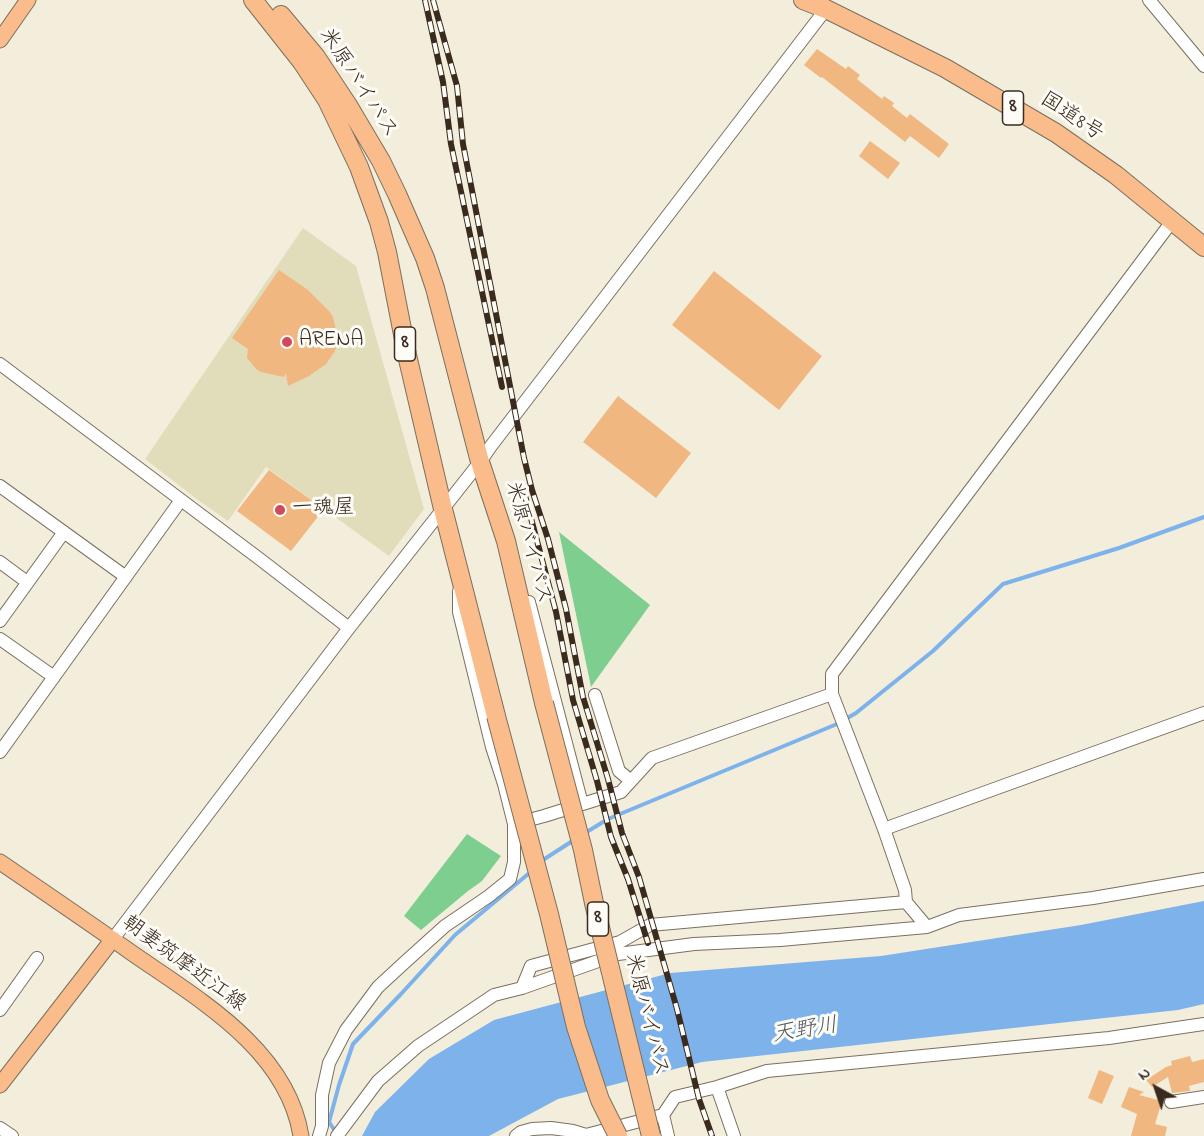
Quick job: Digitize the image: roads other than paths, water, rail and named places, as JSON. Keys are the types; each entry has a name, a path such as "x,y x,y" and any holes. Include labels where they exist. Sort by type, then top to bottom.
{"highway":[{"name":"米原バイパス","path":"253,0 303,62 327,100 359,167 379,222 443,509 549,914 576,1027 600,1100 618,1136"},
{"name":"米原バイパス","path":"269,0 316,57 349,107 381,161 425,258 435,288 480,462 506,541 651,1136"},
{"name":"国道8号","path":"803,0 829,5 945,68 1056,133 1116,176 1204,247"},
{"path":"600,1100 609,1136"}],"main road":[{"path":"0,40 28,0"},
{"name":"朝妻筑摩近江線","path":"0,862 205,1003 248,1040 269,1064 291,1100 301,1136"},
{"path":"2,1080 113,939"}],"street":[{"path":"1149,0 1204,66"},
{"path":"113,939 829,5"},
{"path":"927,927 906,902 905,890 884,829 832,694 832,674 1173,220"},
{"path":"0,364 350,628"},
{"path":"0,486 126,577"},
{"path":"0,752 181,500"},
{"path":"0,621 63,532"},
{"path":"506,541 524,581 582,804"},
{"path":"0,562 27,582"},
{"path":"319,1136 322,1126 322,1095 329,1064 346,1030 378,987 404,963 445,926 510,879 514,862 514,824 492,747 459,612 460,572"},
{"path":"0,639 54,677"},
{"path":"514,824 621,792 652,758 832,694"},
{"path":"595,695 619,771 631,781"},
{"path":"884,829 1204,712"},
{"path":"337,1136 378,1081 418,1046 494,995 522,988 618,954 694,944 780,940 927,927 959,915 1093,898 1204,879"},
{"path":"522,988 531,966 620,942 650,925 906,902"},
{"path":"1,1005 37,958"},
{"path":"516,1136 532,1129 551,1128 586,1135 663,1115 675,1097 767,1071 1109,1038 1204,1024"},
{"path":"717,1087 734,1136"},
{"path":"1171,1102 1204,1097"},
{"path":"663,1115 668,1136"},
{"path":"0,1128 12,1136"}],"water":[{"name":"天野川","path":"1204,901 1204,1004 1178,1010 702,1062 558,1099 489,1136 362,1136 375,1112 429,1059 494,1020 670,973 881,956 1081,925"}],"waterway":[{"path":"585,833 608,819 837,724 856,713 933,651 1003,584 1119,548 1204,517"},
{"path":"540,863 574,840"},
{"path":"337,1134 329,1122 353,1044 455,935 533,870"}],"railway":[{"path":"425,0 443,82 451,144 502,387"},
{"path":"433,0 457,86 463,144 524,458 566,609 583,697 622,833 639,877 677,1009 699,1099 712,1136"},
{"path":"524,492 556,612 573,700 611,837 628,879 648,943"}],"place":[{"name":"ARENA","path":"287,342"},
{"name":"一魂屋","path":"280,510"}]}
